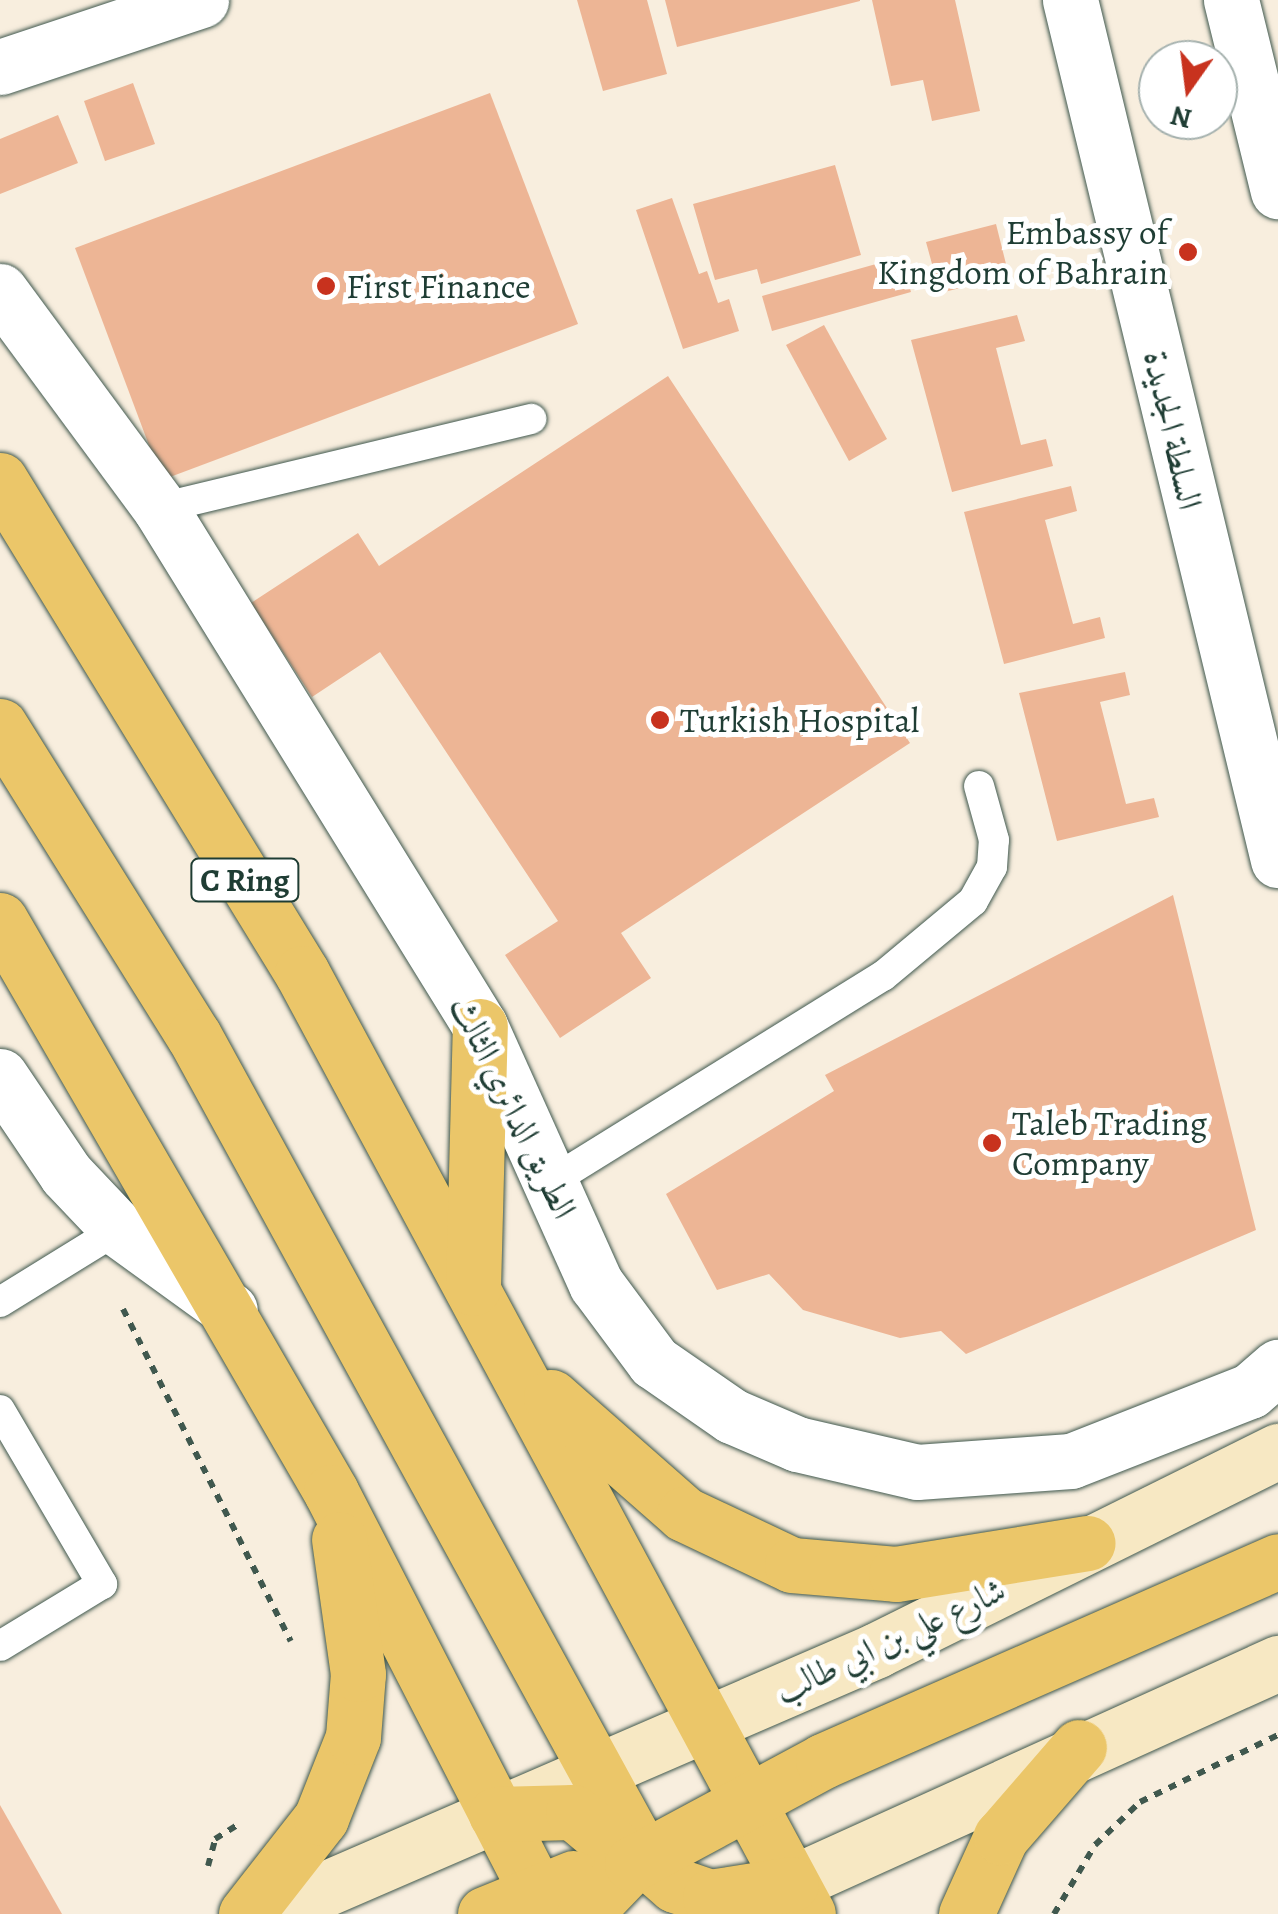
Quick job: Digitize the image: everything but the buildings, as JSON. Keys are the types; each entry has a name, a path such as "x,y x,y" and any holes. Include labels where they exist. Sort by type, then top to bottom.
{"highway":[{"name":"C Ring","path":"4,482 302,973 799,1899"},
{"path":"0,726 194,1036 592,1772 660,1914"},
{"path":"0,920 230,1310 331,1492 496,1814 557,1907"},
{"path":"472,1292 480,1026"},
{"path":"505,1351 614,1462 709,1531 767,1558 896,1574 1088,1543"},
{"path":"230,1900 321,1818 353,1738 358,1674 331,1492"},
{"path":"485,1914 557,1907 635,1856 1278,1561"},
{"path":"635,1856 690,1802 707,1723"},
{"path":"966,1914 1002,1836 1079,1747"},
{"path":"496,1814 573,1812 697,1895 799,1899"}],"main road":[{"name":"شارع علي بن ابي طالب","path":"266,1914 707,1723 1278,1451"},
{"path":"724,1914 799,1899 1079,1747 1278,1663"}],"street":[{"path":"0,67 201,0"},
{"name":"السلطة الجديدة","path":"1070,0 1262,731 1278,860"},
{"path":"1231,0 1278,191"},
{"name":"الطريق الدائري الثالث","path":"0,291 160,508 480,1026 555,1179 596,1284 654,1362 732,1416 797,1444 917,1472 1052,1464 1250,1391 1278,1367"},
{"path":"0,1076 104,1237 230,1310"}],"lane":[{"path":"160,508 531,419"},
{"path":"555,1179 883,976 972,902 992,867 994,840 979,786"},
{"path":"0,1302 104,1237"},
{"path":"0,1646 102,1584 4,1425"}],"path":[{"path":"104,1237 296,1660"},
{"path":"1054,1914 1096,1844 1140,1802 1278,1735"},
{"path":"230,1900 207,1855 248,1819"}],"place":[{"name":"Embassy of Kingdom of Bahrain","path":"1188,252"},
{"name":"First Finance","path":"326,286"},
{"name":"Turkish Hospital","path":"660,720"},
{"name":"Taleb Trading Company","path":"992,1143"}]}
